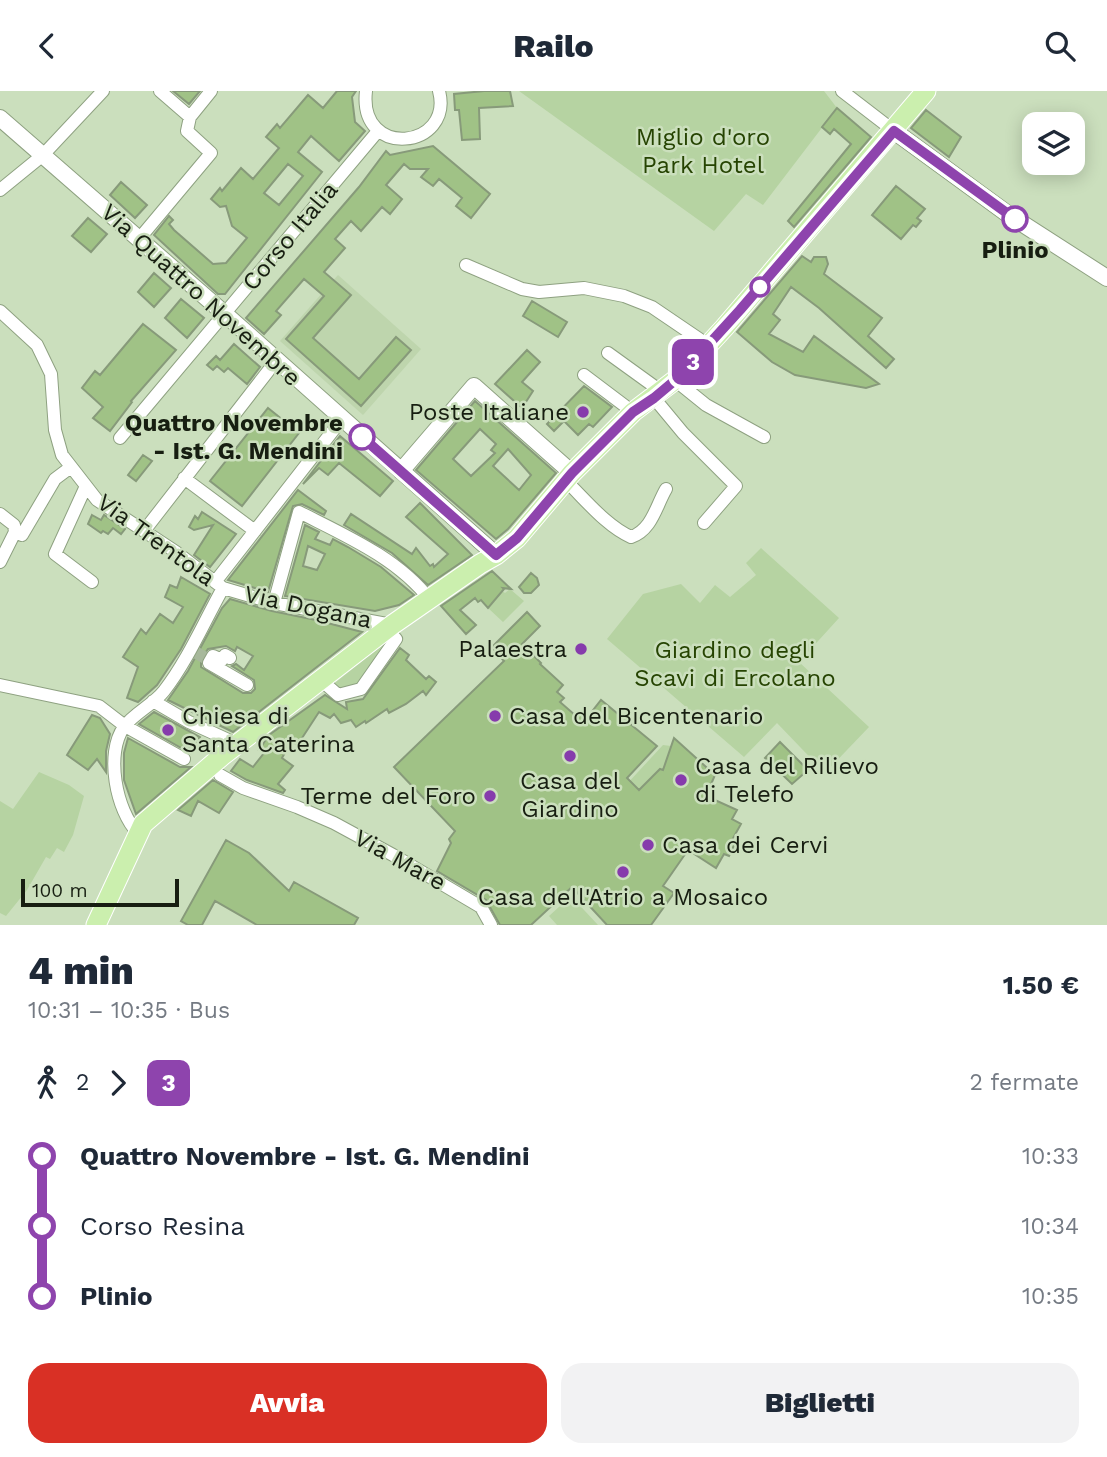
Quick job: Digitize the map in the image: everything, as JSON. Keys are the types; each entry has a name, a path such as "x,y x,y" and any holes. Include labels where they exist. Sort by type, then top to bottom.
{"main road":[{"path":"96,925 143,824 237,744 390,627 517,538 569,477 633,412 663,390 708,345 925,92"}],"street":[{"path":"0,190 43,155 103,91"},
{"path":"160,91 190,117"},
{"path":"139,239 211,153 187,131 190,117 211,91"},
{"path":"366,91 365,103 369,118 378,131 398,140 422,135 436,121 441,105 439,91"},
{"path":"842,91 1009,215 1107,278"},
{"name":"Via Quattro Novembre","path":"0,118 496,555"},
{"name":"Corso Italia","path":"120,438 378,131"},
{"path":"466,265 522,289 539,292 584,288 624,296 652,307 708,345"},
{"name":"Via Trentola","path":"0,311 37,345 51,374 55,430 62,455 97,500 219,585"},
{"path":"608,353 663,390 706,405 764,437"},
{"path":"144,531 276,361"},
{"path":"584,375 633,412"},
{"path":"401,471 474,386 569,477 602,516 623,533 631,537 640,534 651,522 666,489"},
{"path":"663,390 683,433 736,486 704,523"},
{"path":"138,833 131,826 113,770 116,745 125,726 162,693 193,650 219,585 255,531 342,419"},
{"path":"15,532 22,535 55,479 71,467"},
{"path":"184,478 255,531"},
{"path":"86,486 55,554 93,582"},
{"path":"274,603 299,512 403,571 430,600"},
{"path":"0,514 14,525 15,532 0,562"},
{"name":"Via Dogana","path":"219,585 274,603 390,627"},
{"path":"321,680 338,695 360,689 396,639 390,627"},
{"path":"230,658 225,655 222,660 213,656 209,663 247,685"},
{"path":"0,685 99,706 125,726 184,759"},
{"path":"153,701 189,722 237,744"},
{"name":"Via Mare","path":"220,775 243,787 334,823 393,855 481,907 491,925"}],"shaded area":[{"path":"338,275 421,349 363,415 280,341"}],"green space":[{"name":"Miglio d'oro Park Hotel","path":"519,91 824,91 837,108 763,205 746,194 714,231"},
{"name":"Giardino degli Scavi di Ercolano","path":"761,548 839,618 799,662 869,727 825,773 777,723 744,757 607,639 643,594 681,584 700,603 715,585 730,597 756,575 746,563"},
{"path":"510,589 524,601 503,622 488,608 502,591 505,593"},
{"path":"384,644 390,649 365,679 337,693 331,686"},
{"path":"663,745 671,746 663,770 639,790 635,785 629,790 625,786"},
{"path":"39,772 69,785 84,796 73,835 64,852 57,848 50,859 46,857 27,890 6,916 0,913 0,801 13,809"},
{"path":"571,896 598,925 557,925 549,916"}],"building":[{"path":"173,91 200,91 189,104"},
{"path":"337,91 356,91 352,97 355,122 365,131 339,161 311,136 298,152 322,172 225,294 218,294 154,235 169,216 173,220 169,224 174,230 213,264 226,263 247,238 232,226 226,206 220,207 211,199 220,188 222,191 241,168 253,179 279,148 266,137 277,124 280,128 308,95 323,108","holes":["288,164 303,176 279,205 264,193"]},
{"path":"510,91 513,106 479,108 480,139 462,140 459,110 455,110 454,94"},
{"name":"Miglio d'oro Park Hotel","path":"837,108 871,137 794,227 788,221 851,144 834,129 830,134 822,127"},
{"path":"926,110 961,137 949,157 911,128"},
{"path":"433,146 490,194 471,218 456,206 462,198 439,179 433,186 421,177 428,169 410,169 404,164 386,185 402,199 390,214 382,207 361,231 351,221 335,239 345,248 324,272 351,295 313,338 359,379 396,337 411,350 361,406 286,339 324,296 304,279 276,311 281,315 264,334 246,318 359,187 386,151 390,155"},
{"path":"121,182 147,205 135,218 110,195"},
{"path":"896,186 925,209 917,218 921,221 916,227 913,225 901,239 872,215"},
{"path":"88,218 107,234 91,252 72,236"},
{"path":"802,256 811,262 814,257 826,257 828,264 824,274 882,318 868,336 894,359 886,368 819,308 791,287 773,314 780,320 769,334 803,352 814,336 879,384 866,388 795,375 772,362 737,332"},
{"path":"154,273 171,288 154,307 138,292"},
{"path":"181,299 204,318 187,338 165,318"},
{"path":"532,301 567,322 558,337 523,316"},
{"path":"143,324 176,350 131,401 110,431 93,418 103,407 82,388 95,371 100,375"},
{"path":"234,344 260,367 247,384 228,368 224,372 217,366 213,370 207,365 216,356 220,360"},
{"path":"527,350 540,362 522,382 533,391 522,408 495,384"},
{"name":"Poste Italiane","path":"584,386 612,407 593,427 589,424 578,435 564,421 554,431 547,424"},
{"path":"475,401 556,473 508,529 496,539 416,470","holes":["480,429 496,444 491,450 495,453 471,476 453,459","508,449 531,475 519,490 493,466"]},
{"path":"268,408 299,433 242,506 210,481"},
{"path":"340,436 393,481 380,496 339,463 328,475 319,468 303,484"},
{"path":"143,455 152,461 136,481 128,475"},
{"path":"298,490 326,511 324,515 302,504 293,506 268,592 228,580"},
{"path":"420,503 472,555 428,585 392,553 344,525 351,514 412,554 416,548 430,566 433,564 434,567 448,554 406,517"},
{"path":"202,512 236,534 210,567 194,555 213,525 194,530 189,527 195,516 198,519"},
{"path":"92,515 101,520 104,515 125,529 121,534 113,528 108,534 103,531 101,533 88,524"},
{"path":"305,525 319,532 315,539 330,545 333,539 348,547 381,567 414,595 399,605 375,611 285,596","holes":["308,546 325,554 317,570 303,566"]},
{"path":"492,571 511,589 503,588 488,608 475,598 460,610 476,625 466,634 441,606"},
{"path":"531,573 537,578 539,585 531,593 524,593 519,587"},
{"path":"181,577 210,594 181,649 157,685 138,702 127,698 138,667 123,657 141,629 146,634 160,614 173,623 183,607 165,597 170,585 177,588"},
{"path":"230,599 362,632 233,732 168,700 188,671 222,608","holes":["226,646 235,651 237,647 253,656 244,670 236,664 232,666 254,680 255,689 251,693 243,693 201,667 201,659 208,649"]},
{"path":"527,612 540,626 522,644 563,685 557,692 564,698 560,702 576,716 579,713 586,719 601,700 657,746 627,778 639,790 660,769 663,770 674,738 715,775 706,796 737,810 732,819 741,824 732,840 736,842 729,856 724,854 716,868 688,850 663,886 674,893 651,925 607,925 572,887 531,925 500,925 486,900 437,871 451,843 449,839 455,831 394,767 504,661 492,647"},
{"path":"400,648 409,655 406,660 426,679 429,676 436,682 426,695 423,691 406,704 389,713 387,709 356,727 351,720 341,723 334,714 330,718 319,712 298,746 292,740 282,758 293,766 278,784 285,790 283,793 231,771 240,759 253,767 264,753 259,750 269,735 325,695 347,709 346,702 363,699"},
{"path":"154,712 200,737 190,753 139,724"},
{"path":"92,715 100,718 110,734 106,751 106,772 97,759 88,770 67,755"},
{"path":"128,738 180,767 191,767 136,814 124,780 124,753"},
{"path":"780,742 808,770 792,784 765,758"},
{"path":"213,780 233,792 219,813 198,801 191,816 178,810"},
{"path":"226,840 249,853 289,891 294,882 358,918 354,925 257,925 215,901 202,925 188,925 181,921"}],"tunnel":[{"path":"195,652 207,659"}],"bus line":[{"name":"3","path":"362,437 496,555 517,538 572,473 633,412 679,377 894,131 1015,219"}],"place":[{"name":"Plinio","path":"1015,219"},
{"name":"Poste Italiane","path":"583,412"},
{"name":"Quattro Novembre - Ist. G. Mendini","path":"362,437"},
{"name":"Palaestra","path":"581,649"},
{"name":"Casa del Bicentenario","path":"495,716"},
{"name":"Chiesa di Santa Caterina","path":"168,730"},
{"name":"Casa del Giardino","path":"570,756"},
{"name":"Casa del Rilievo di Telefo","path":"681,780"},
{"name":"Terme del Foro","path":"490,796"},
{"name":"Casa dei Cervi","path":"648,845"},
{"name":"Casa dell'Atrio a Mosaico","path":"623,872"}]}
